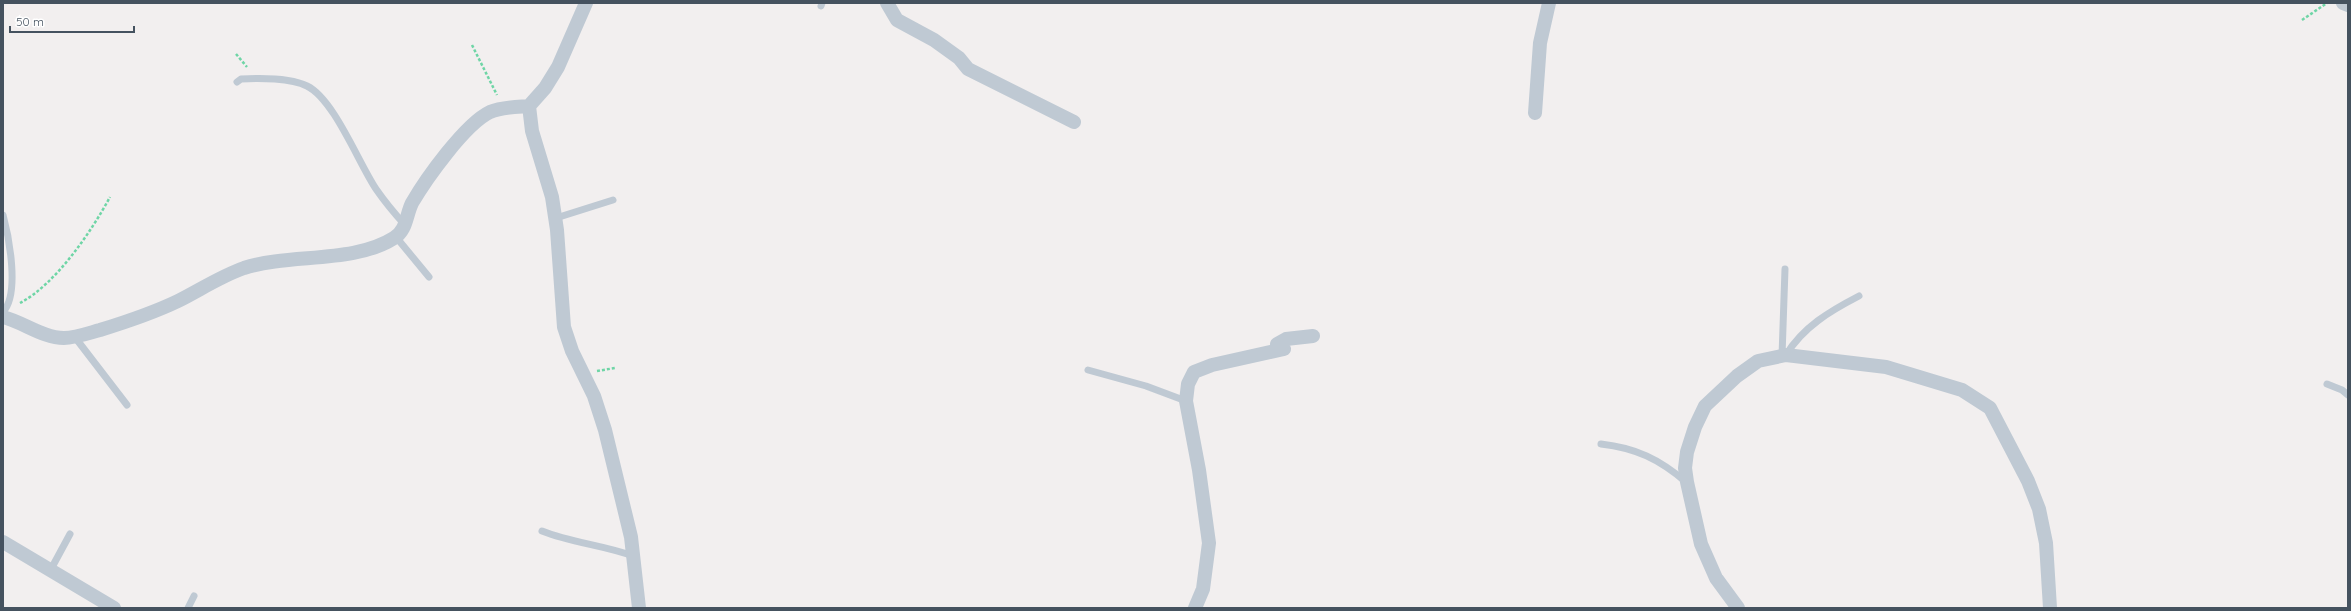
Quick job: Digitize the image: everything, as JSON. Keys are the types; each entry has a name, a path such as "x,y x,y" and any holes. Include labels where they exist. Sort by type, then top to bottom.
{"street":[{"path":"4,313 52,337 64,338 142,316 176,302 243,268 295,258 324,257 359,251 383,244 396,237 405,225 411,205 443,158 470,128 489,113 503,108 529,106 546,88 558,67 586,3"},
{"path":"887,3 897,20 934,40 959,58 968,69 1074,122"},
{"path":"1535,114 1540,43 1549,3"},
{"path":"2343,3 2348,4"},
{"path":"529,106 532,131 552,197 556,218 564,327 572,351 594,396 605,430 631,538 639,608"},
{"path":"1195,608 1203,588 1209,543 1199,470 1186,400 1188,384 1194,372 1212,365 1284,349 1277,344 1286,338 1313,336"},
{"path":"1738,608 1716,578 1701,544 1687,482 1685,468 1687,452 1695,427 1705,406 1737,376 1758,361 1784,356 1886,367 1962,390 1990,408 2028,482 2039,509 2046,543 2050,608"},
{"path":"3,542 114,608"}],"lane":[{"path":"237,82 241,79 274,78 307,86 319,96 342,127 377,190 405,225"},
{"path":"556,218 613,200"},
{"path":"3,215 12,273 12,292 4,313"},
{"path":"396,237 429,277"},
{"path":"1784,356 1785,269"},
{"path":"1784,356 1794,342 1813,324 1835,308 1859,296"},
{"path":"74,336 127,405"},
{"path":"1088,370 1146,386 1186,400"},
{"path":"2327,384 2342,390 2348,395"},
{"path":"1601,444 1634,450 1666,465 1687,482"},
{"path":"542,531 580,544 606,548 633,556"},
{"path":"50,571 70,534"},
{"path":"188,608 194,596"}],"path":[{"path":"2302,20 2327,3"},
{"path":"472,45 503,108"},
{"path":"4,313 32,296 51,278 88,235 110,197"}]}
